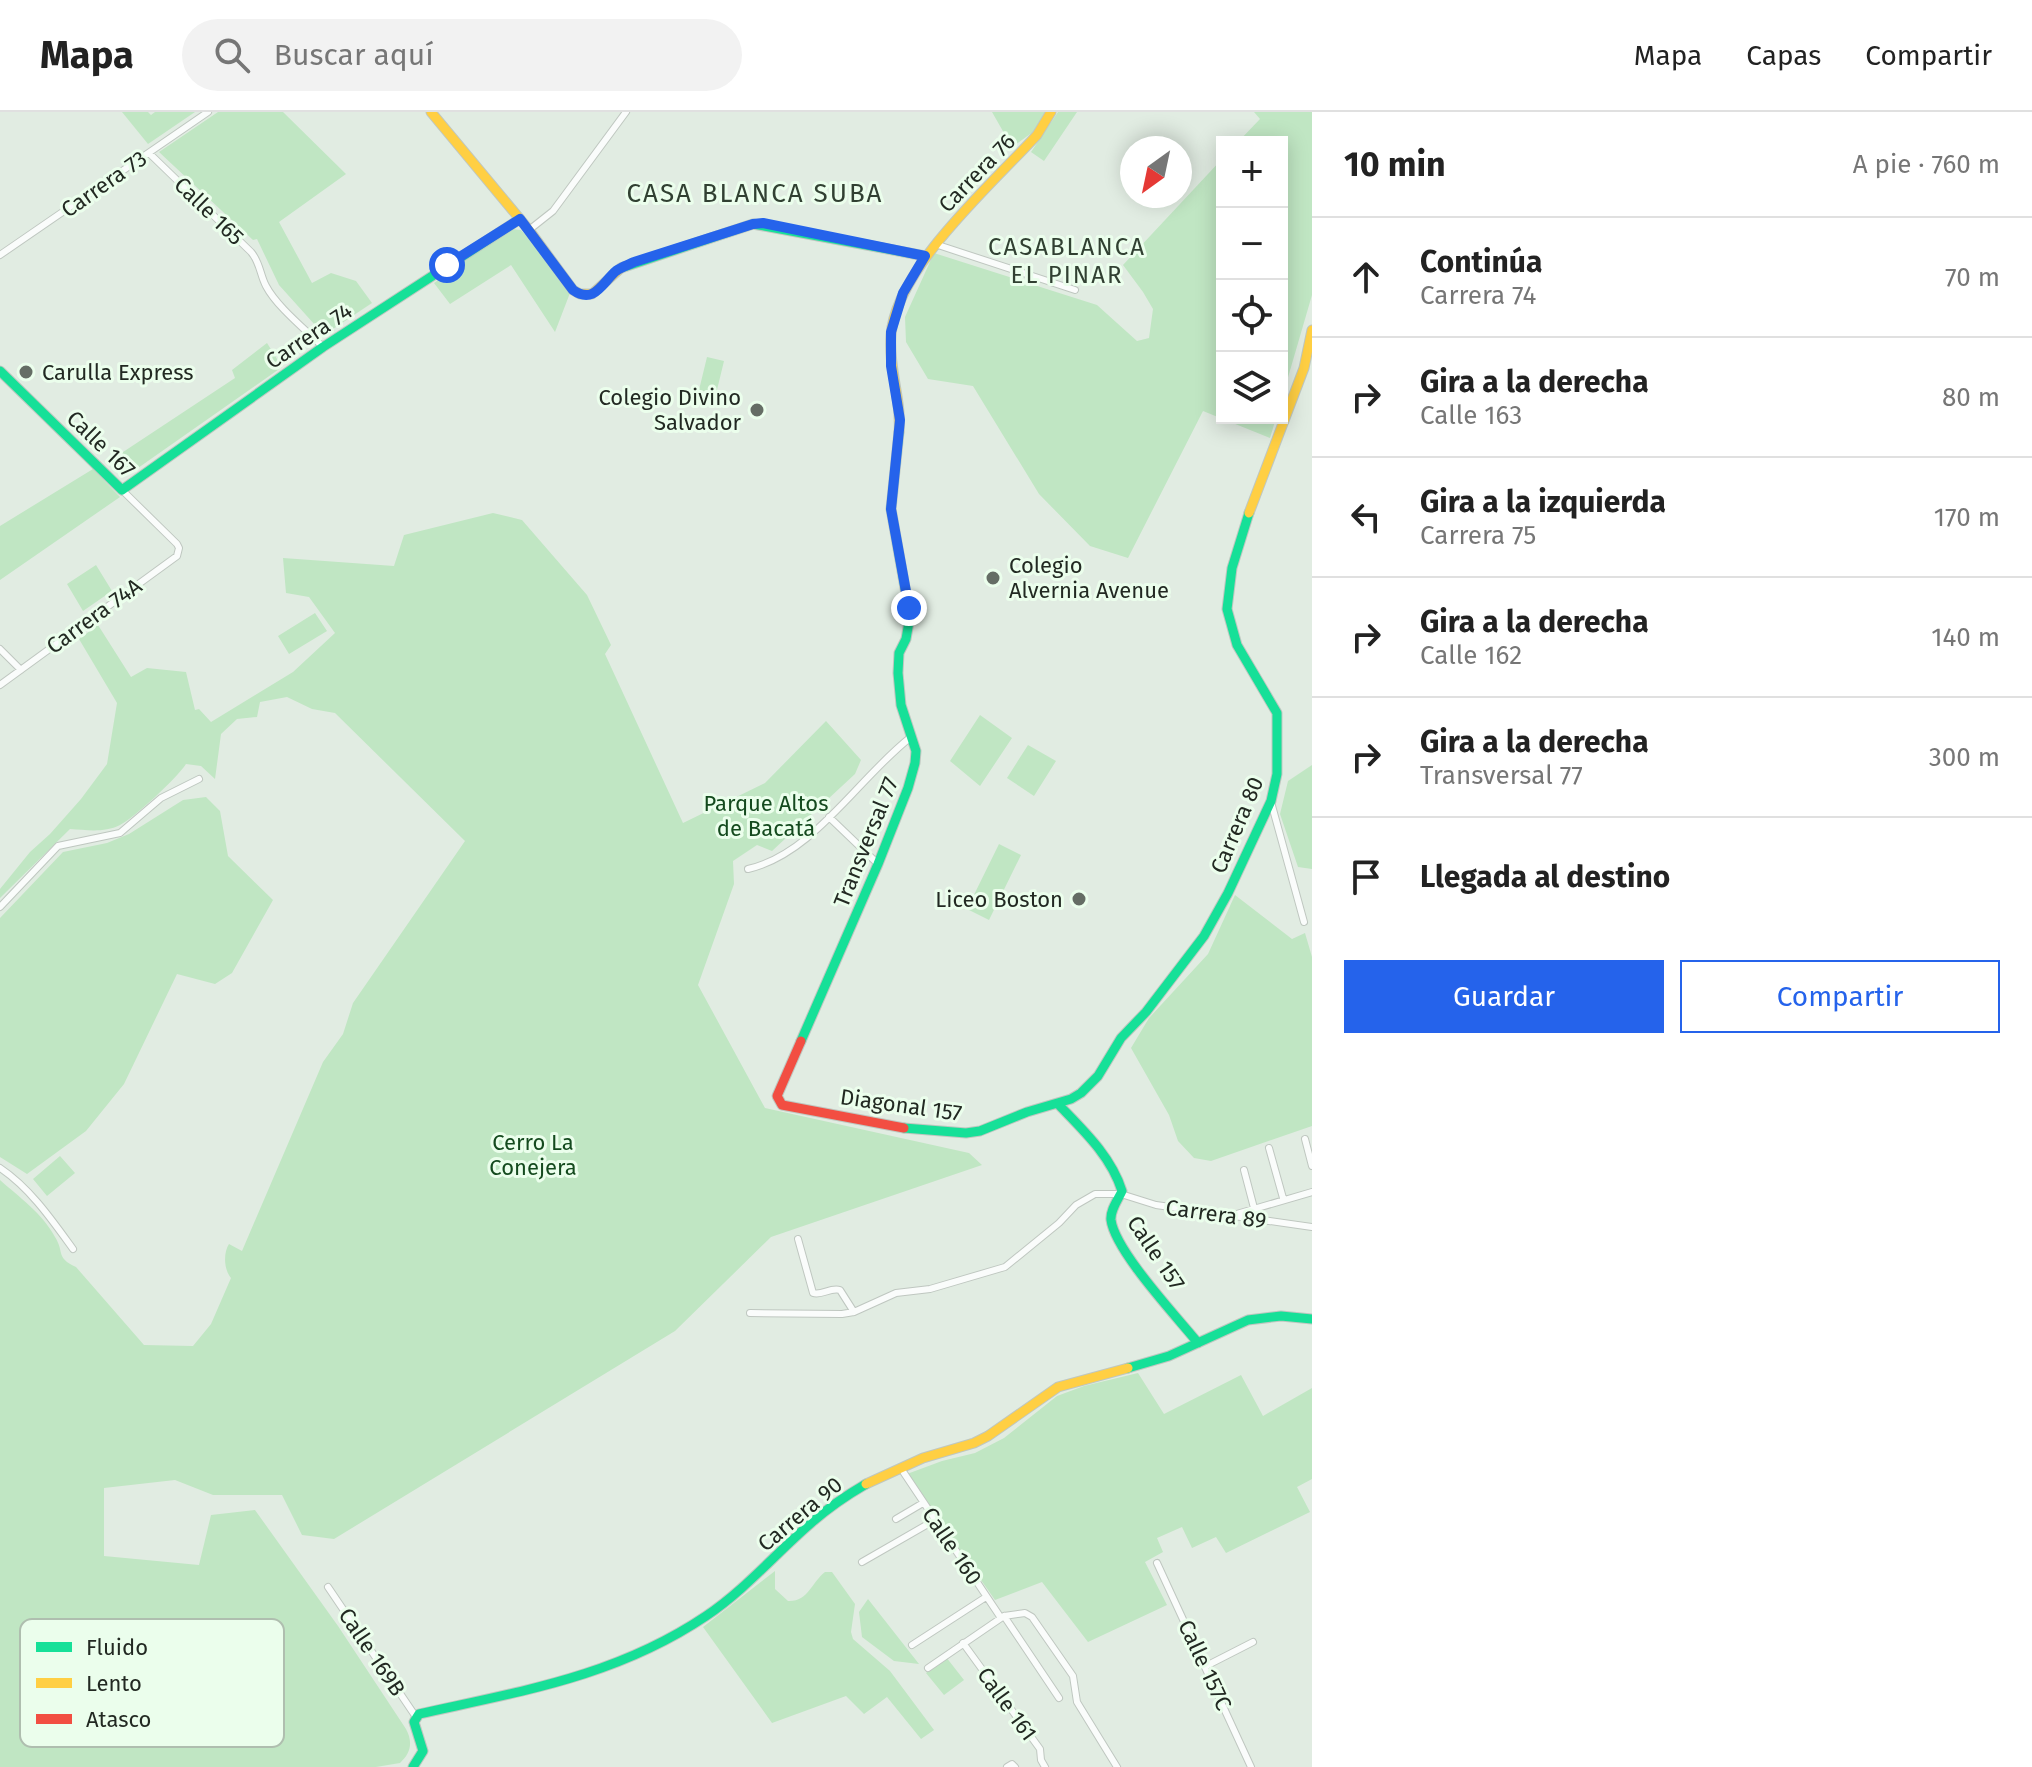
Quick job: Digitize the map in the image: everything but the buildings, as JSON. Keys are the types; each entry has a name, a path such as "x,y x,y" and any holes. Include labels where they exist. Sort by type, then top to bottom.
{"street":[{"name":"Carrera 73","path":"0,255 208,112"},
{"path":"431,112 578,294 595,294 620,268 634,262 743,226 763,223 925,256"},
{"path":"529,230 553,211 626,112"},
{"name":"Carrera 76","path":"925,256 1037,135 1051,112"},
{"name":"Calle 165","path":"149,153 251,252 266,287 323,347"},
{"name":"Carrera 74","path":"122,490 323,347 520,219"},
{"path":"32,233 37,241"},
{"path":"935,244 1075,290"},
{"name":"Transversal 77","path":"782,1105 777,1096 878,864 913,773 916,751 901,705 898,673 899,653 906,639 910,616 891,509 900,429 891,366 891,332 903,293 925,256"},
{"name":"Carrera 80","path":"1058,1104 1081,1093 1098,1076 1121,1038 1146,1012 1204,936 1271,801 1277,774 1277,713 1237,645 1227,609 1232,568 1259,482 1304,368 1312,330"},
{"name":"Calle 167","path":"0,371 177,544"},
{"path":"0,387 10,381"},
{"name":"Carrera 74A","path":"0,685 174,559 179,552 177,544"},
{"path":"0,649 21,670"},
{"path":"748,869 781,858 829,817 887,756 911,737"},
{"path":"0,907 58,846 120,833 161,798 199,779"},
{"path":"1271,801 1304,922"},
{"path":"829,817 878,864"},
{"name":"Diagonal 157","path":"782,1105 906,1128 955,1133 980,1131 1027,1112 1058,1104"},
{"name":"Calle 157","path":"1058,1104 1112,1168 1121,1187 1121,1194 1111,1211 1111,1220 1122,1245 1198,1343"},
{"path":"1305,1139 1312,1166"},
{"path":"1269,1148 1283,1198"},
{"path":"0,1168 20,1184 52,1219 73,1249"},
{"path":"1244,1170 1254,1208"},
{"path":"1226,1217 1312,1192"},
{"path":"750,1313 854,1312 896,1293 930,1289 1005,1267 1087,1197 1121,1194"},
{"name":"Carrera 89","path":"1121,1194 1156,1205 1312,1227"},
{"path":"798,1239 810,1289 817,1295 835,1288 840,1290 854,1312"},
{"name":"Carrera 90","path":"416,1717 436,1708 574,1679 635,1657 707,1616 800,1541 813,1521 870,1481 923,1458 988,1436 1058,1387 1169,1356 1259,1317 1312,1319"},
{"name":"Calle 160","path":"904,1473 986,1597 1059,1698"},
{"path":"896,1519 923,1503"},
{"path":"862,1562 935,1520"},
{"name":"Calle 157C","path":"1157,1563 1251,1767"},
{"name":"Calle 169B","path":"328,1587 416,1717"},
{"path":"912,1645 986,1597"},
{"path":"928,1668 1002,1617 1025,1613 1032,1617 1073,1676 1077,1702 1117,1767"},
{"path":"1206,1666 1253,1642"},
{"name":"Calle 161","path":"963,1643 1040,1749 1045,1767"},
{"path":"413,1767 424,1750 414,1722 416,1717"}],"green space":[{"path":"122,112 148,112 151,115 155,112 195,112 148,144"},
{"path":"218,112 283,112 346,174 279,222 312,283 331,273 356,281 372,303 324,335 279,285 257,239 253,240 159,152"},
{"path":"992,112 1045,112 1033,132 1012,147"},
{"path":"1058,112 1077,112 1044,161 1031,152"},
{"path":"1254,112 1312,112 1312,295 1288,377 1288,136 1244,136 1260,119"},
{"path":"1216,165 1216,416 1203,411 1128,558 1090,546 1039,494 973,386 928,379 906,342 905,317 934,253 1097,305 1137,341 1149,338 1153,309 1123,265 1176,208 1192,208 1192,191"},
{"path":"511,229 521,230 526,235 570,293 555,332 511,265 450,304 434,283"},
{"path":"267,343 282,367 128,475 114,458 235,378 232,370"},
{"path":"707,357 724,361 716,394 699,390"},
{"path":"1235,424 1274,424 1270,438"},
{"path":"93,469 120,497 0,580 0,526"},
{"name":"Cerro La Conejera","path":"493,513 522,520 587,595 611,645 605,654 683,823 765,783 826,721 861,760 855,774 772,851 757,845 733,861 734,884 698,985 765,1108 969,1153 982,1165 771,1237 675,1331 334,1539 302,1535 282,1495 213,1495 175,1480 104,1488 104,1556 199,1565 211,1515 255,1510 338,1626 406,1729 410,1747 400,1763 376,1767 0,1767 0,1180 44,1221 58,1242 63,1257 76,1267 144,1345 193,1346 211,1324 231,1278 226,1266 227,1248 229,1244 242,1251 323,1062 343,1034 353,1003 465,841 335,713 312,709 287,697 260,702 257,717 237,719 221,734 215,779 201,766 186,764 155,797 120,825 102,830 70,829 0,898 0,889 30,852 81,799 107,764 117,703 79,639 98,625 131,677 147,668 186,672 195,710 199,709 211,722 293,672 335,633 309,597 286,593 283,558 394,566 404,535"},
{"path":"96,565 112,591 83,611 67,584"},
{"path":"315,613 327,631 289,654 278,636"},
{"path":"980,715 1012,738 980,786 950,761"},
{"path":"1028,745 1056,761 1034,796 1007,778"},
{"path":"1312,765 1312,869 1298,867 1280,814 1288,781"},
{"path":"206,797 220,811 228,856 273,900 232,973 215,984 177,974 124,1084 86,1131 27,1174 0,1157 0,918 63,852 107,843 129,834 183,800"},
{"path":"999,844 1021,855 989,920 967,909"},
{"path":"1235,895 1292,939 1305,933 1312,957 1312,1126 1211,1161 1194,1158 1178,1141 1169,1115 1131,1048 1149,1018 1208,954"},
{"path":"60,1156 75,1173 47,1196 33,1179"},
{"path":"1138,1373 1164,1414 1241,1375 1263,1416 1312,1388 1312,1479 1297,1487 1310,1512 1226,1553 1216,1537 1192,1548 1182,1527 1157,1538 1163,1552 1145,1562 1167,1605 1088,1642 1042,1582 995,1600 907,1474 975,1453 1004,1438 1057,1396"},
{"path":"775,1571 775,1589 788,1601 800,1598 820,1576 832,1572 855,1604 853,1639 890,1671 934,1730 921,1739 887,1697 864,1714 846,1696 772,1723 703,1627"},
{"path":"868,1599 919,1664 894,1661 862,1637 859,1612"},
{"path":"946,1657 964,1680 944,1695 926,1673"}],"traffic: fast":[{"path":"0,371 122,490 323,347 520,219"},
{"path":"621,268 753,224 925,256"},
{"path":"801,1041 878,864 915,763 916,751 901,705 898,673 899,653 906,639 910,616 891,509 899,432"},
{"path":"904,1128 966,1133 980,1131 1081,1093 1098,1076 1121,1038 1146,1012 1204,936 1271,801 1277,774 1277,713 1237,645 1227,609 1232,568 1249,513"},
{"path":"1058,1104 1095,1144 1117,1178 1122,1191 1111,1220 1123,1249 1198,1343"},
{"path":"1128,1368 1169,1356 1248,1320 1281,1316 1312,1319"},
{"path":"413,1767 423,1751 414,1722 419,1714 568,1679 638,1653 672,1636 720,1606 817,1517 866,1484"}],"traffic: slow":[{"path":"431,112 529,230 573,290 580,294 592,294 621,268"},
{"path":"899,432 899,408 891,360 891,335 897,309 910,282 949,228 1037,135 1051,112"},
{"path":"1249,513 1304,368 1312,330"},
{"path":"866,1484 923,1458 988,1436 1058,1387 1128,1368"}],"traffic: jam":[{"path":"801,1041 777,1096 782,1105 904,1128"}],"place":[{"name":"Carulla Express","path":"26,372"},
{"name":"Colegio Divino Salvador","path":"757,410"},
{"name":"Colegio Alvernia Avenue","path":"993,578"},
{"name":"Liceo Boston","path":"1079,899"}],"district":[{"name":"CASA BLANCA SUBA","path":"755,193"},
{"name":"CASABLANCA EL PINAR","path":"1067,261"}],"route":[{"path":"447,265 520,219 573,290 583,296 595,294 620,268 634,262 753,224 763,223 925,256 903,293 891,332 891,366 900,420 891,509 909,608"}],"park label":[{"name":"Parque Altos de Bacatá","path":"766,816"}]}
